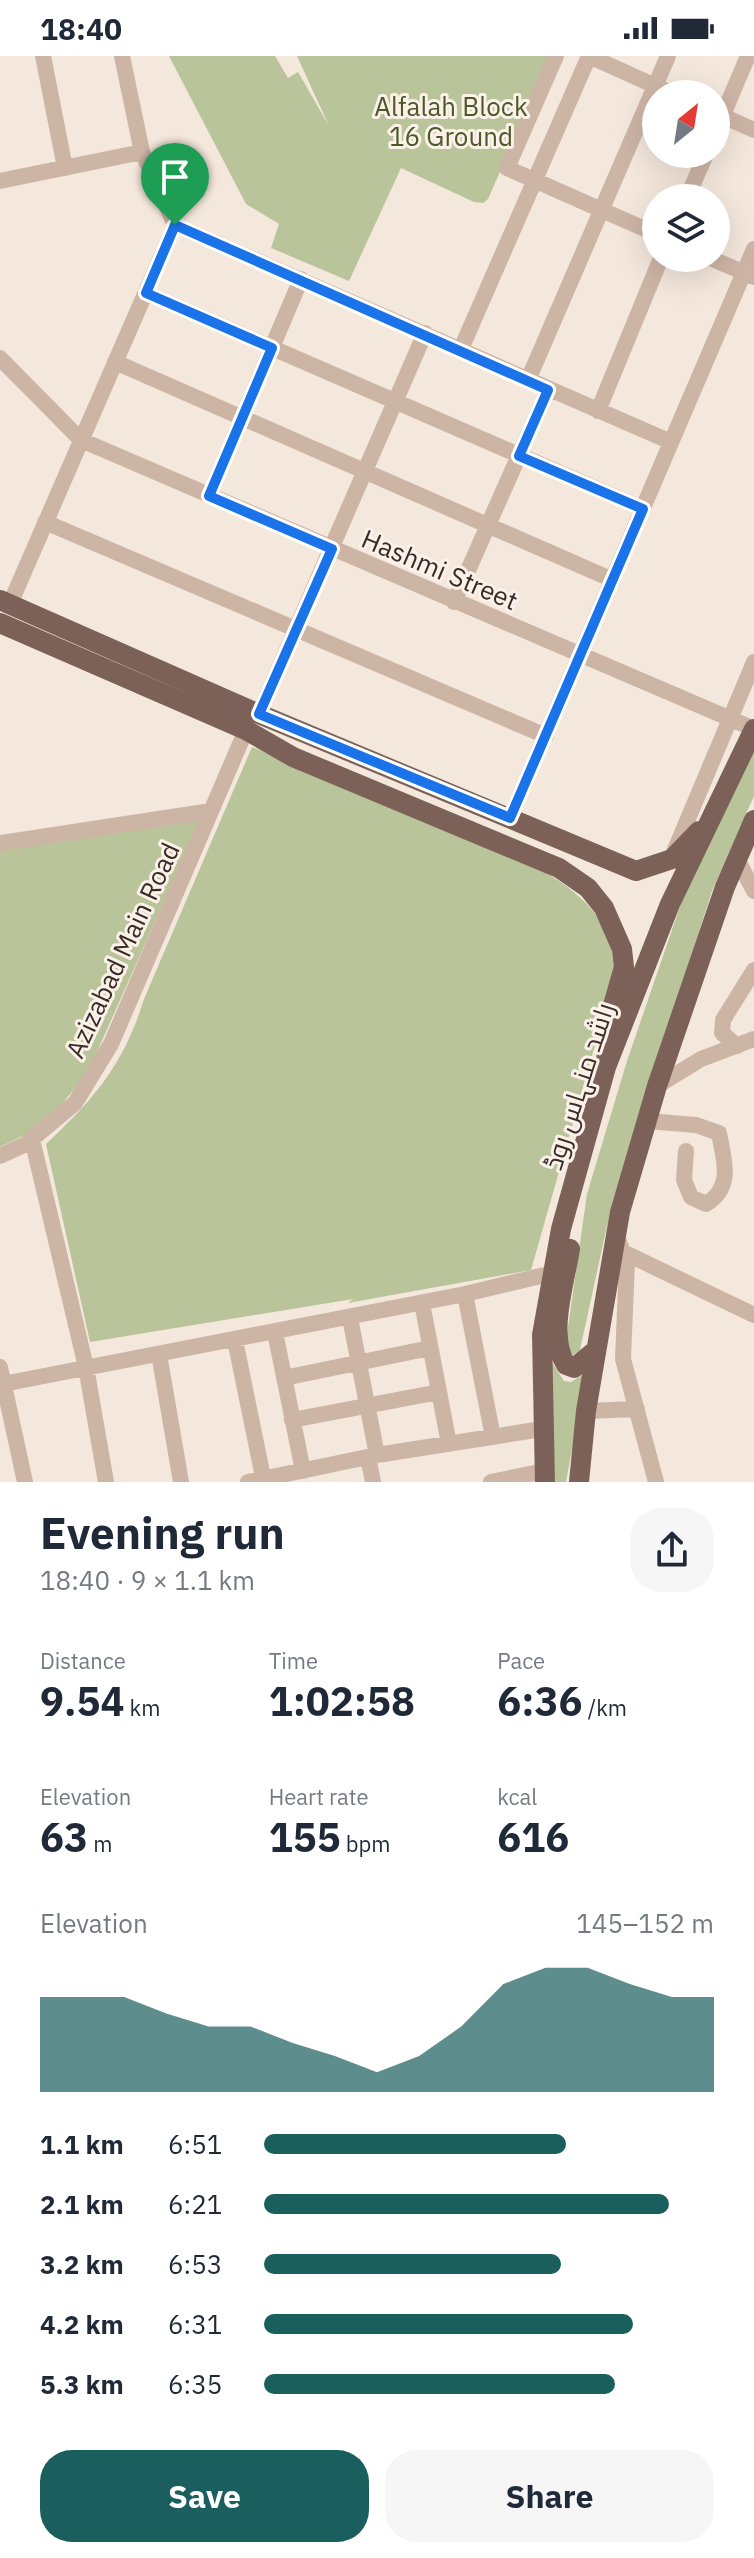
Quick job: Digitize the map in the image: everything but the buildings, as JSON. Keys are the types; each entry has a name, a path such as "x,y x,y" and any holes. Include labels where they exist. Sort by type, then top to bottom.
{"main road":[{"path":"3,609 252,722 510,818 636,871 672,859 710,820"},
{"path":"252,722 293,757 559,868 588,888 616,931 624,967 608,1023 606,1067"},
{"name":"راشد منہاس روڈ","path":"545,1477 542,1335 569,1201 606,1067 670,904 754,729"},
{"path":"579,1482 596,1350 647,1121 736,857 754,820"},
{"path":"569,1201 571,1241 559,1348 566,1365 574,1368 596,1350"}],"street":[{"path":"43,56 65,168"},
{"path":"122,56 142,152 175,225 671,442"},
{"path":"556,56 507,168 642,228"},
{"path":"461,349 589,56 642,80"},
{"path":"658,80 668,56"},
{"path":"730,94 748,56"},
{"path":"528,380 642,116"},
{"path":"730,123 754,130"},
{"path":"0,181 142,152"},
{"path":"3,609 45,522 175,225"},
{"path":"510,818 671,442 749,275 754,249"},
{"path":"730,267 749,275"},
{"path":"598,411 655,272"},
{"path":"209,496 301,279"},
{"path":"146,293 643,509"},
{"name":"Azizabad Main Road","path":"0,1156 32,1139 75,1103 111,1044 211,811 332,549 425,333"},
{"name":"Hashmi Street","path":"0,358 81,440 754,729"},
{"path":"115,362 613,580"},
{"path":"454,602 548,390"},
{"path":"45,522 546,736"},
{"path":"672,859 754,662"},
{"path":"0,843 211,811"},
{"path":"736,857 754,891"},
{"path":"737,1046 722,1033 723,1020 754,970"},
{"path":"657,1086 701,1059 754,1039"},
{"path":"647,1121 696,1125 719,1133 727,1178 718,1197 706,1204 691,1197 684,1180 686,1151"},
{"path":"32,1139 86,1367 106,1482"},
{"path":"620,1242 754,1315"},
{"path":"620,1242 627,1263 623,1359 656,1482"},
{"path":"3,1384 350,1318 553,1273"},
{"path":"465,1294 493,1437"},
{"path":"422,1303 449,1444"},
{"path":"350,1318 366,1406 373,1482"},
{"path":"275,1332 303,1471"},
{"path":"235,1340 259,1481 372,1456 542,1429"},
{"path":"284,1378 430,1348"},
{"path":"159,1354 181,1482"},
{"path":"0,1367 8,1439 25,1482"},
{"path":"292,1420 439,1392"},
{"path":"586,1411 637,1409"},
{"path":"491,1482 545,1477"}],"green space":[{"name":"Alfalah Block 16 Ground","path":"169,56 275,56 288,78 298,72 329,126 297,56 551,56 488,199 483,203 474,202 401,168 349,281 271,248 279,224 246,204"},
{"path":"252,747 543,871 568,888 592,910 610,936 616,966 607,1003 531,1270 348,1303 353,1299 90,1342 46,1144 106,1079 127,1043"},
{"path":"754,749 754,796 712,891 612,1203 580,1350 570,1357 565,1348 587,1194 627,1061 686,889"},
{"path":"203,814 88,1072 45,1125 0,1147 0,844"},
{"path":"550,1359 564,1381 571,1382 586,1373 566,1482 555,1482"}],"route":[{"path":"175,225 548,390 519,456 643,509 510,818 259,714 332,549 209,496 272,348 146,293 175,225"}]}
